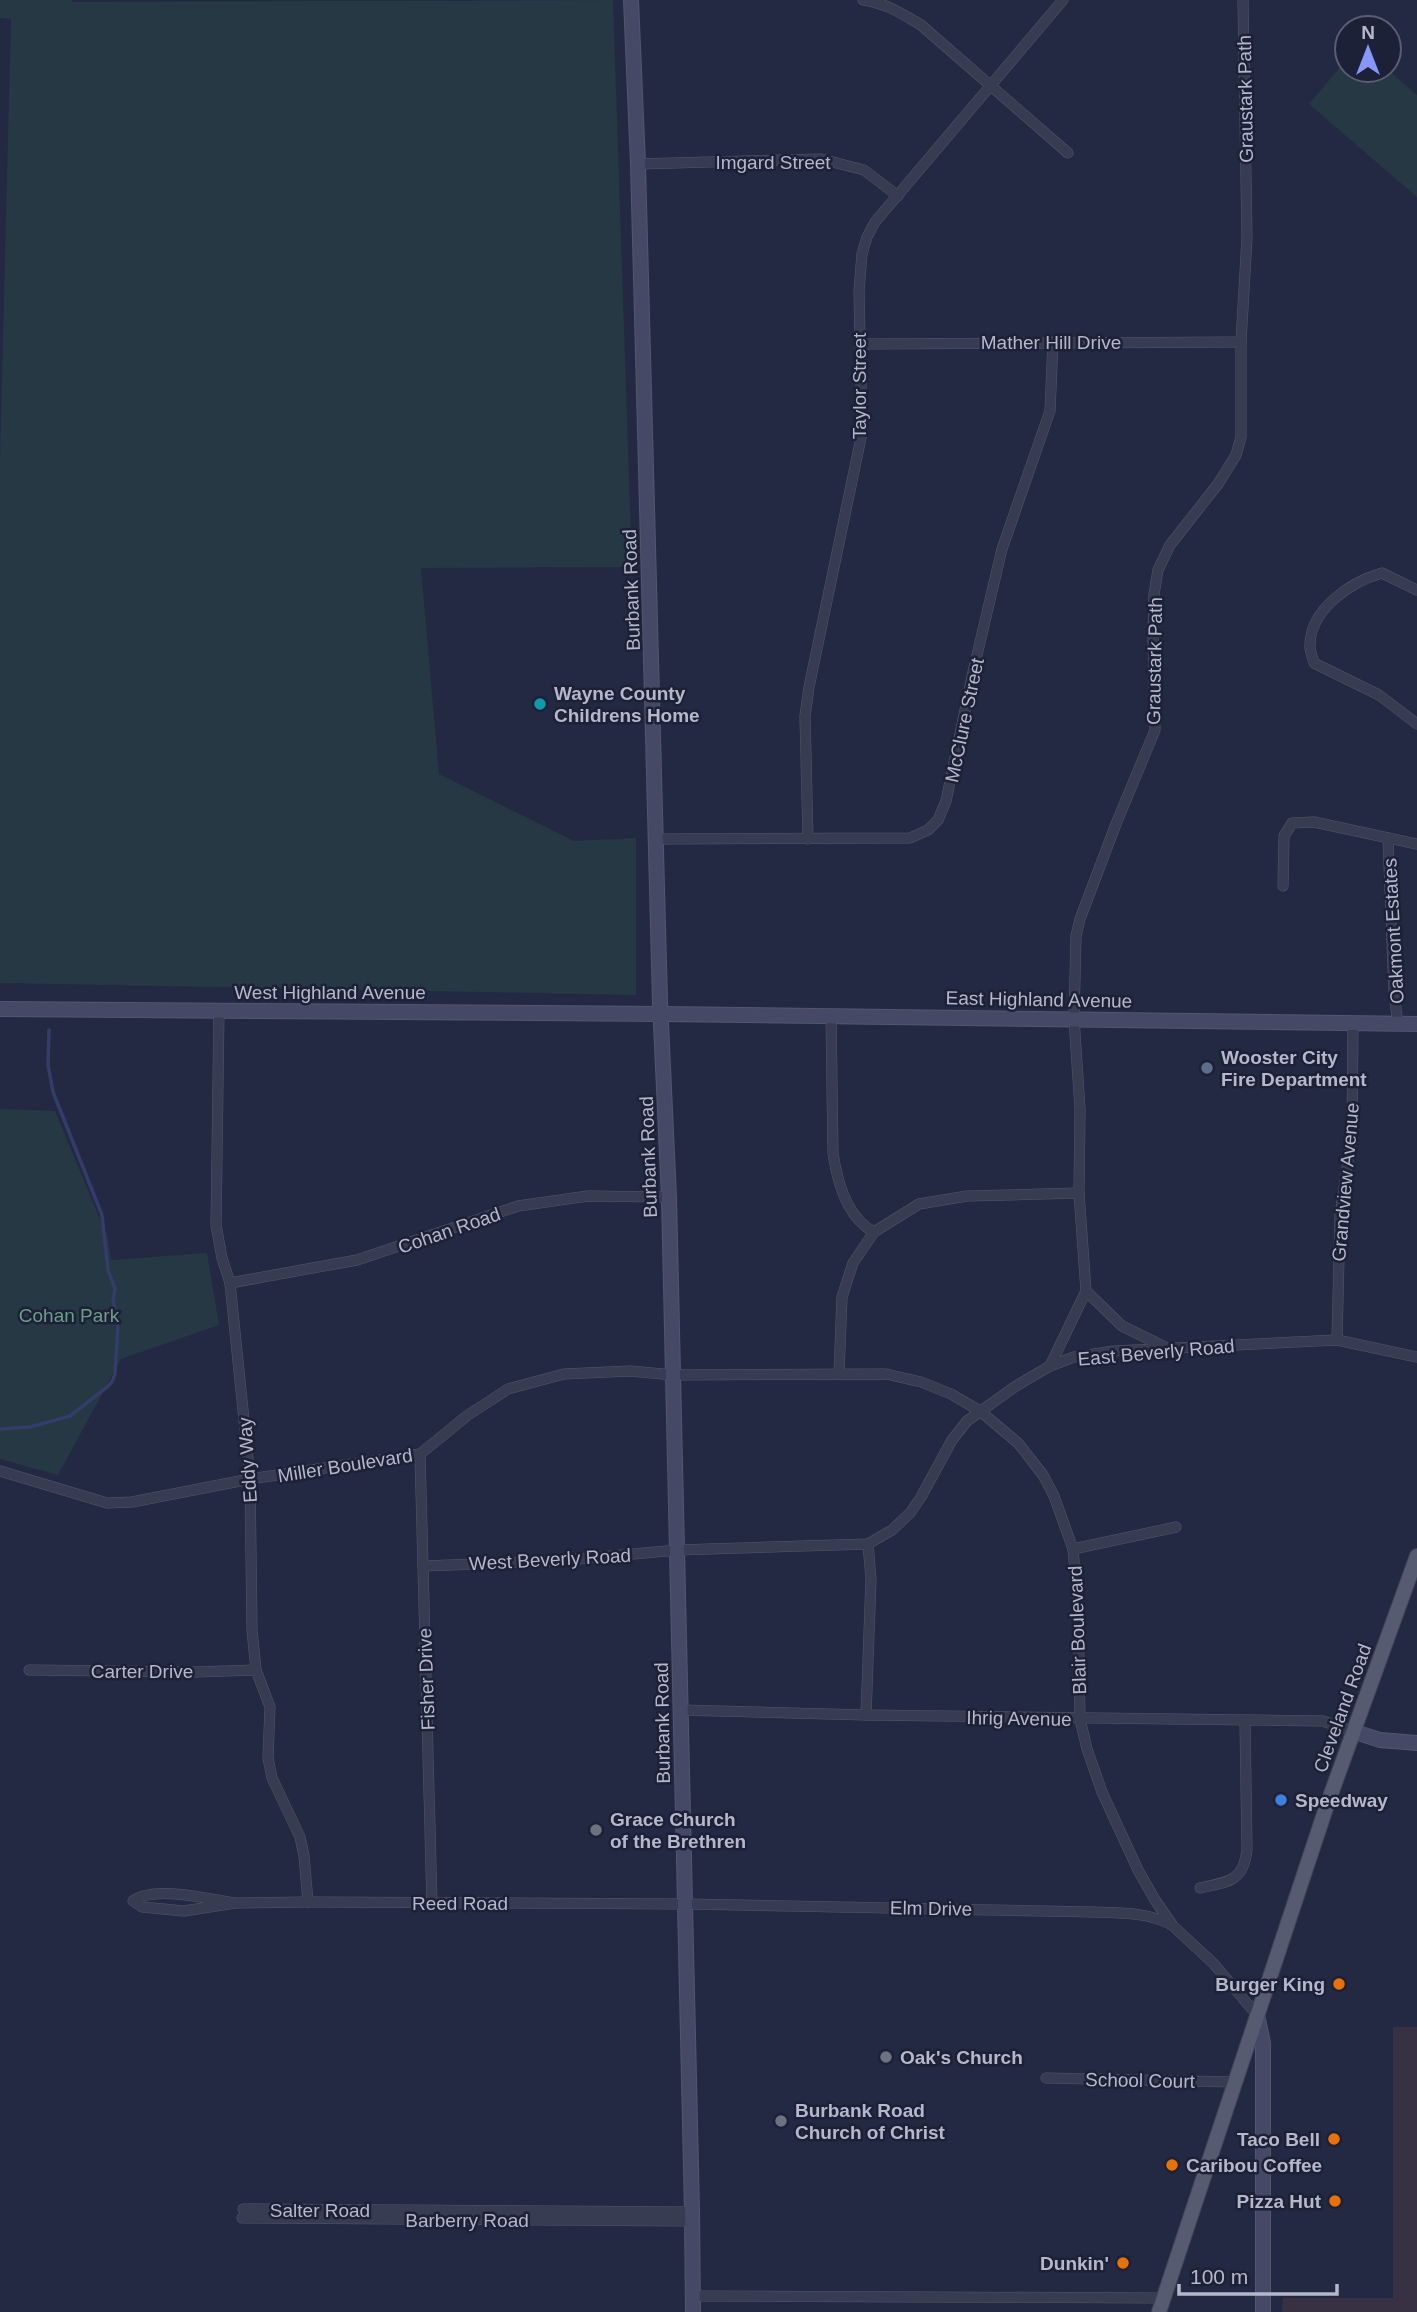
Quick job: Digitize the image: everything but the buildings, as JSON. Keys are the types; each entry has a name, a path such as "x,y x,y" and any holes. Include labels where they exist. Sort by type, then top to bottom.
{"main road":[{"name":"Burbank Road","path":"631,0 638,164 661,1014 670,1197 693,2312"},
{"name":"West Highland Avenue","path":"0,1009 661,1014"},
{"name":"East Highland Avenue","path":"661,1014 1417,1024"},
{"name":"Cleveland Road","path":"1161,2305 1327,1805 1417,1556"},
{"path":"1355,1732 1380,1741 1417,1743"},
{"path":"1256,2015 1263,2043 1263,2312"}],"street":[{"path":"863,0 895,9 921,25 1068,153"},
{"name":"Taylor Street","path":"808,839 805,716 862,433 859,291 862,254 867,237 875,222 1063,0"},
{"name":"Graustark Path","path":"1050,1366 1086,1291 1079,1193 1080,1109 1074,1019 1076,945 1080,919 1155,730 1153,627 1158,570 1170,544 1218,484 1236,455 1241,437 1241,342 1247,238 1243,0"},
{"name":"Imgard Street","path":"638,164 821,159 864,170 898,196"},
{"name":"McClure Street","path":"657,839 910,838 928,830 938,820 951,783 973,672 1002,549 1051,411 1053,342"},
{"name":"Mather Hill Drive","path":"860,344 1241,342"},
{"path":"1417,590 1382,573 1366,577 1338,595 1317,619 1310,646 1314,663 1379,695 1417,724"},
{"name":"Oakmont Estates","path":"1283,886 1284,836 1292,822 1314,822 1417,844"},
{"name":"Oakmont Estates","path":"1388,838 1394,993 1398,1024"},
{"name":"Eddy Way","path":"219,1011 215,1226 230,1283 250,1479 252,1630 256,1670 270,1707 268,1758 272,1778 300,1837 308,1902"},
{"path":"831,1016 832,1139 835,1166 853,1213 859,1222 874,1232"},
{"name":"Grandview Avenue","path":"1337,1340 1340,1215 1352,1134 1353,1023"},
{"path":"839,1374 842,1297 853,1263 874,1232 919,1204 967,1196 1079,1193"},
{"name":"Cohan Road","path":"230,1283 357,1260 518,1206 588,1196 670,1197"},
{"path":"1086,1291 1122,1326 1169,1349"},
{"name":"East Beverly Road","path":"869,1544 892,1530 910,1513 960,1430 980,1411 1050,1366 1074,1357 1114,1351 1337,1340 1417,1357"},
{"name":"Miller Boulevard","path":"0,1471 107,1503 132,1502 250,1479 420,1454 468,1415 508,1389 533,1381 564,1374 617,1372 674,1375"},
{"name":"Blair Boulevard","path":"674,1375 874,1373 903,1377 951,1394 980,1411 1018,1443 1043,1475 1058,1503 1073,1549 1078,1606 1080,1719 1102,1792 1138,1870 1173,1926 1213,1963 1256,2015"},
{"name":"Fisher Drive","path":"420,1454 432,1904"},
{"path":"1073,1549 1176,1527"},
{"path":"678,1550 869,1544 871,1579 866,1715"},
{"name":"West Beverly Road","path":"423,1566 555,1561 678,1550"},
{"name":"Carter Drive","path":"29,1671 256,1670"},
{"name":"Ihrig Avenue","path":"681,1710 1080,1719 1323,1721 1355,1732"},
{"path":"1200,1888 1231,1880 1245,1865 1245,1721"},
{"name":"Reed Road","path":"235,1903 185,1895 158,1894 141,1895 133,1901 142,1907 184,1911 235,1903 686,1904"},
{"name":"Elm Drive","path":"686,1904 1130,1913 1152,1916 1173,1926"},
{"name":"School Court","path":"1046,2078 1234,2082"},
{"name":"Barberry Road","path":"242,2214 692,2217"},
{"path":"693,2296 1161,2305"}],"shaded area":[{"path":"1393,2027 1417,2027 1417,2312 1282,2312 1283,2298 1393,2298"}],"green space":[{"path":"0,0 613,0 632,567 421,568 439,774 574,841 636,838 636,995 0,983 0,458 11,19 0,18"},
{"path":"1333,76 1333,84 1403,83 1417,95 1417,197 1309,104"},
{"name":"Cohan Park","path":"0,1109 55,1111 108,1238 111,1260 207,1253 219,1325 121,1359 58,1475 0,1459"}],"waterway":[{"path":"0,1429 30,1427 70,1416 107,1387 115,1374 118,1324 113,1301 115,1289 108,1270 102,1215 53,1092 48,1065 49,1030"}],"place":[{"name":"Wayne County Childrens Home","path":"540,704"},
{"name":"Wooster City Fire Department","path":"1207,1068"},
{"name":"Speedway","path":"1281,1800"},
{"name":"Grace Church of the Brethren","path":"596,1830"},
{"name":"Burger King","path":"1339,1984"},
{"name":"Oak's Church","path":"886,2057"},
{"name":"Burbank Road Church of Christ","path":"781,2121"},
{"name":"Taco Bell","path":"1334,2139"},
{"name":"Caribou Coffee","path":"1172,2165"},
{"name":"Pizza Hut","path":"1335,2201"},
{"name":"Dunkin'","path":"1123,2263"}]}
